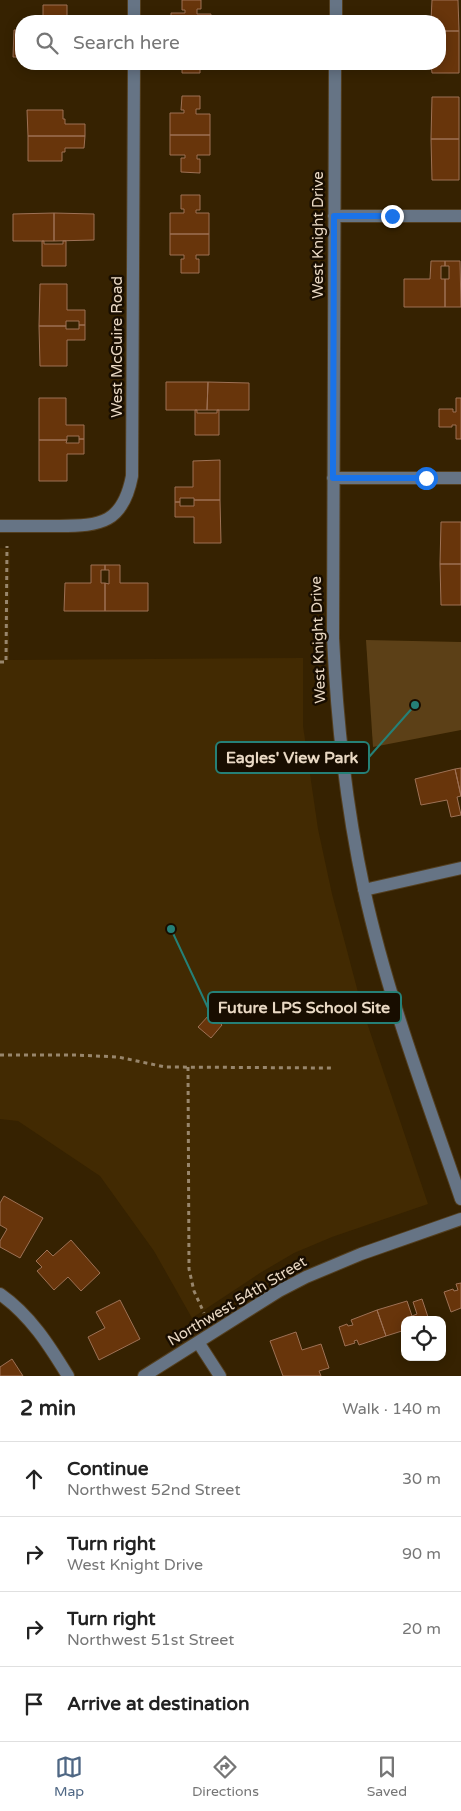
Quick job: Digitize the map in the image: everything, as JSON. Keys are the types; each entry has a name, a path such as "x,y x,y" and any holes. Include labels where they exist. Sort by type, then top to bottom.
{"street":[{"path":"134,0 134,15"},
{"path":"336,0 336,15"},
{"name":"West McGuire Road","path":"3,526 82,526 96,524 114,515 123,505 129,494 132,476 134,70"},
{"name":"West Knight Drive","path":"335,70 333,638 337,714 348,804 364,890 386,976 461,1199"},
{"path":"334,216 461,216"},
{"path":"333,478 461,478"},
{"path":"364,890 461,868"},
{"name":"Northwest 54th Street","path":"144,1376 273,1295 306,1277 361,1254 461,1219"},
{"path":"0,1294 30,1321 49,1345 68,1376"},
{"path":"198,1342 220,1376"}],"path":[{"path":"0,662 6,662 7,546"},
{"path":"0,1054 118,1057 165,1067 331,1068"},
{"path":"188,1067 189,1269 194,1291 204,1313"}],"shaded area":[{"path":"0,548 10,549 9,660 303,658 303,726 318,829 332,894 363,1011 428,1204 332,1237 294,1253 192,1318 154,1251 100,1176 18,1121 0,1119"},
{"path":"366,640 461,642 461,730 373,747"}],"building":[{"path":"182,0 201,0 201,9 197,9 197,14 211,15 171,15 171,13 185,13 185,10 182,10"},
{"path":"432,0 458,0 459,31 446,31 446,15 431,15"},
{"path":"43,5 67,5 67,15 43,15"},
{"path":"14,30 15,30 15,57 13,57"},
{"path":"446,31 459,31 459,73 432,73 432,70 446,70"},
{"path":"182,70 200,70 200,73 182,73"},
{"path":"182,96 200,96 200,109 196,109 196,114 210,114 210,135 170,135 170,113 184,113 184,110 181,110"},
{"path":"432,97 459,97 459,139 431,139"},
{"path":"27,110 63,110 65,124 85,124 85,136 28,136"},
{"path":"170,135 210,135 210,155 197,155 197,159 200,159 200,173 181,172 181,158 185,158 185,155 170,155"},
{"path":"28,136 85,136 84,148 65,148 65,152 62,152 62,161 28,161"},
{"path":"431,139 459,139 459,180 432,180"},
{"path":"181,195 200,195 200,210 196,210 196,213 209,213 209,234 170,234 170,213 184,213 184,209 181,209"},
{"path":"54,213 94,214 94,240 54,241"},
{"path":"54,213 54,241 13,241 13,214"},
{"path":"170,234 209,234 209,255 196,255 196,259 199,259 199,273 181,273 181,259 184,259 184,255 170,255"},
{"path":"42,241 44,241 44,244 63,244 63,241 66,241 66,266 42,266"},
{"path":"431,261 445,261 445,266 441,266 441,279 445,279 445,307 404,307 404,279 430,279"},
{"path":"445,261 460,261 461,307 445,307 445,279 449,279 449,266 445,266"},
{"path":"40,284 67,284 67,310 85,310 85,325 79,325 79,321 66,321 66,326 39,326"},
{"path":"79,325 85,325 85,340 67,340 67,366 40,366 39,326 66,326 66,329 79,329"},
{"path":"166,382 208,382 207,410 166,410"},
{"path":"208,382 249,383 249,410 207,410"},
{"path":"39,398 66,398 66,425 84,425 84,439 79,439 79,436 67,436 67,440 39,440"},
{"path":"456,398 461,398 461,439 456,439 456,425 452,425 452,427 439,427 439,409 453,409 453,412 456,412"},
{"path":"195,410 197,410 197,413 217,413 217,410 219,410 219,435 195,435"},
{"path":"79,439 84,439 84,454 67,454 67,481 39,481 39,440 67,440 66,443 79,443"},
{"path":"220,460 220,500 180,498 180,502 175,502 175,487 193,487 193,461"},
{"path":"194,500 220,500 221,543 194,543 194,517 175,517 175,502 180,502 180,506 194,506"},
{"path":"441,522 461,522 461,564 440,564"},
{"path":"440,564 461,564 461,605 441,605"},
{"path":"91,565 105,565 105,570 101,570 101,583 105,583 105,611 64,611 65,583 91,583"},
{"path":"105,565 120,565 120,583 148,583 148,611 105,611 105,583 109,584 109,570 105,570"},
{"path":"461,768 461,796 455,769"},
{"path":"455,769 461,796 457,797 461,815 451,817 447,800 421,805 415,779"},
{"path":"210,1014 222,1025 211,1038 198,1027"},
{"path":"4,1196 43,1218 20,1258 0,1247 0,1241 7,1229 0,1225 0,1203"},
{"path":"71,1240 100,1273 81,1291 68,1277 54,1290 37,1271 42,1267 36,1261 47,1250 53,1256"},
{"path":"461,1283 461,1308 451,1312 444,1292 453,1289 454,1291 458,1290 456,1284"},
{"path":"422,1299 428,1316 412,1316 417,1314 413,1302"},
{"path":"120,1300 140,1339 99,1360 88,1337 105,1328 96,1312"},
{"path":"407,1301 412,1316 401,1316 401,1331 386,1336 377,1310"},
{"path":"377,1310 386,1336 359,1345 357,1340 354,1341 355,1343 345,1346 339,1327 347,1324 348,1326 353,1325 351,1320"},
{"path":"296,1332 302,1350 321,1344 329,1368 319,1371 321,1376 283,1376 270,1341"},
{"path":"12,1359 23,1376 0,1376 0,1367"}],"place":[{"name":"Eagles' View Park","path":"415,705"},
{"name":"Future LPS School Site","path":"171,929"}],"route":[{"path":"392,216 334,216 333,478 426,478"}]}
